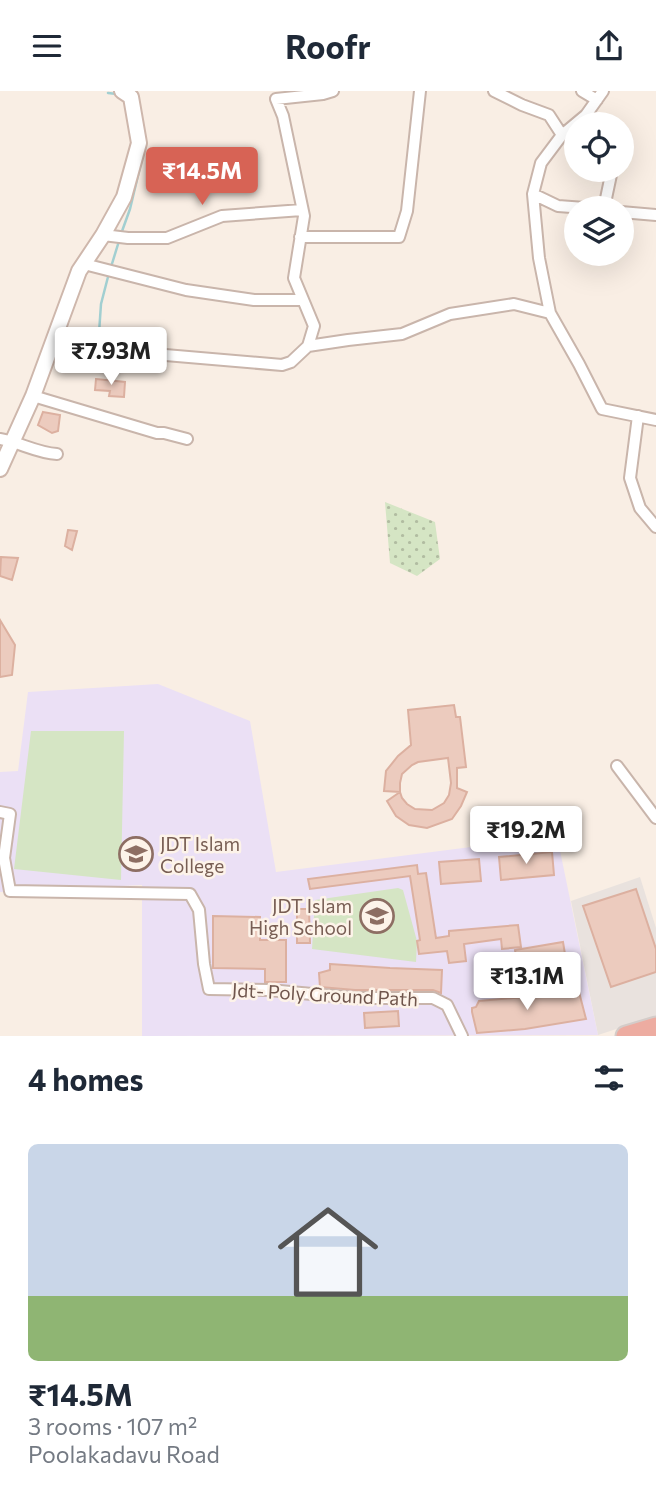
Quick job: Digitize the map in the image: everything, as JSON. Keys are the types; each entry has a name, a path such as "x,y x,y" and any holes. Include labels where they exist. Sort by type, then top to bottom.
{"highway":[{"path":"626,1036 656,1027"}],"street":[{"path":"0,470 6,440 33,396 79,271 124,197 139,143 131,97 122,91"},
{"path":"94,345 282,365 291,362 308,346 314,325 294,278 304,216 284,116 275,99 333,91"},
{"path":"300,237 399,237 407,211 420,91"},
{"path":"494,91 549,115 562,135"},
{"path":"582,91 600,95 586,115 562,135 541,163 533,194 538,258 550,313 602,409 656,420"},
{"path":"533,194 564,206"},
{"path":"103,235 167,238 222,216 302,210"},
{"path":"634,213 656,215"},
{"path":"84,264 186,290 254,300 303,300"},
{"path":"308,346 402,334 450,314 514,304 550,313"},
{"path":"33,396 157,433 187,439"},
{"path":"638,416 630,478 640,508 656,527"},
{"path":"6,440 57,454"},
{"path":"617,766 656,818"},
{"name":"Jdt- Poly Ground Path","path":"0,811 10,814 4,858 10,891 190,894 200,910 204,964 209,989 280,991 355,998 433,998 447,1005 462,1036"}],"shaded area":[{"name":"JDT Islam College","path":"158,684 250,721 276,872 557,836 598,1035 142,1036 142,885 0,892 0,772 18,771 28,692"},
{"path":"640,877 656,928 656,1016 598,1035 571,901"}],"green space":[{"path":"385,502 435,522 440,559 417,576 390,563"},
{"path":"31,731 124,731 121,880 14,869"},
{"path":"398,888 403,890 417,941 416,962 312,949 315,900"}],"building":[{"path":"96,379 125,382 124,397 109,396 110,391 95,390"},
{"path":"43,412 60,415 58,431 52,433 38,425"},
{"path":"68,530 77,531 72,550 65,546"},
{"path":"1,557 18,558 12,580 0,576"},
{"path":"0,620 15,645 12,675 0,677"},
{"path":"454,705 456,717 460,717 466,767 457,768 457,788 467,792 461,806 452,819 427,828 409,825 396,816 387,801 400,792 384,791 386,771 411,745 408,710","holes":["448,758 451,783 444,803 432,810 415,809 407,804 400,792 402,774 412,765"]},
{"path":"552,852 554,875 501,880 499,857"},
{"path":"479,859 481,881 441,884 439,862"},
{"path":"417,865 418,874 426,873 436,938 449,936 449,931 518,925 521,947 502,949 501,939 464,944 466,961 449,963 447,951 419,954 417,941 420,940 410,876 310,889 308,879"},
{"path":"636,889 656,949 656,972 611,987 583,906"},
{"path":"297,909 309,909 310,943 297,943"},
{"path":"213,916 260,917 260,940 286,940 286,982 265,982 265,969 213,968"},
{"path":"563,942 565,954 517,962 515,950"},
{"path":"330,964 442,970 441,993 433,990 320,987 319,973 330,970"},
{"path":"579,992 586,1019 525,1029 477,1033 472,1008 476,1007 479,1001"},
{"path":"398,1011 399,1026 365,1028 364,1013"}],"waterway":[{"path":"108,93 117,94"},
{"path":"121,234 141,163"},
{"path":"111,267 119,241"},
{"path":"95,342 99,333 101,304 109,273"}],"place":[{"name":"JDT Islam College","path":"136,854"},
{"name":"JDT Islam High School","path":"377,916"}]}
